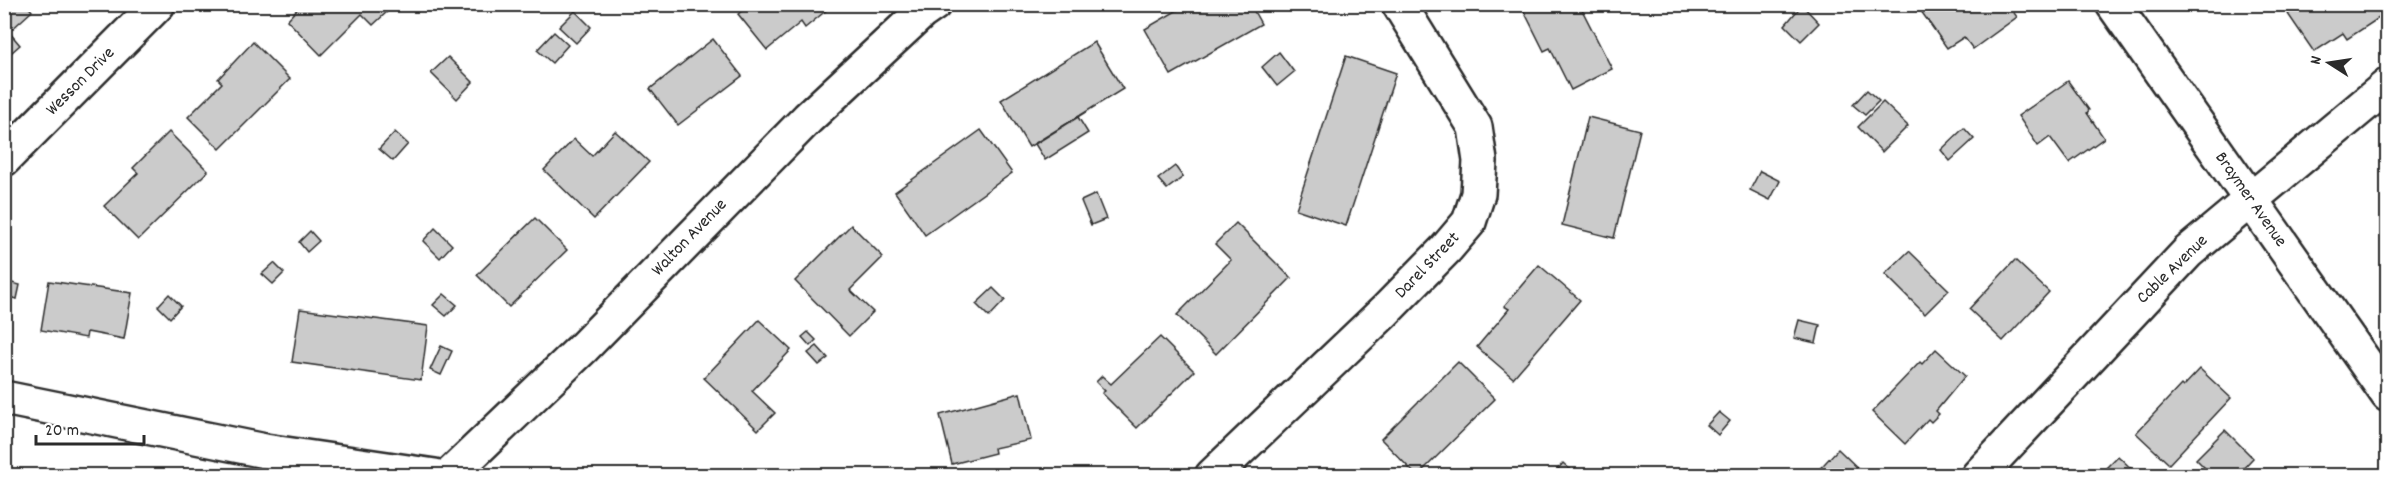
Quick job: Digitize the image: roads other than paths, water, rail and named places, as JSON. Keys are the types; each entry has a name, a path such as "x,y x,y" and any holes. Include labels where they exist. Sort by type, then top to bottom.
{"street":[{"name":"Wesson Drive","path":"4,159 158,4"},
{"name":"Walton Avenue","path":"449,476 584,347 808,118 921,13 934,4"},
{"name":"Darel Street","path":"1212,476 1384,311 1446,249 1468,222 1478,194 1480,161 1475,127 1399,4"},
{"name":"Braymer Avenue","path":"2113,4 2388,395"},
{"name":"Cable Avenue","path":"1978,476 2188,252 2388,86"},
{"path":"4,398 265,451 435,476"}]}
